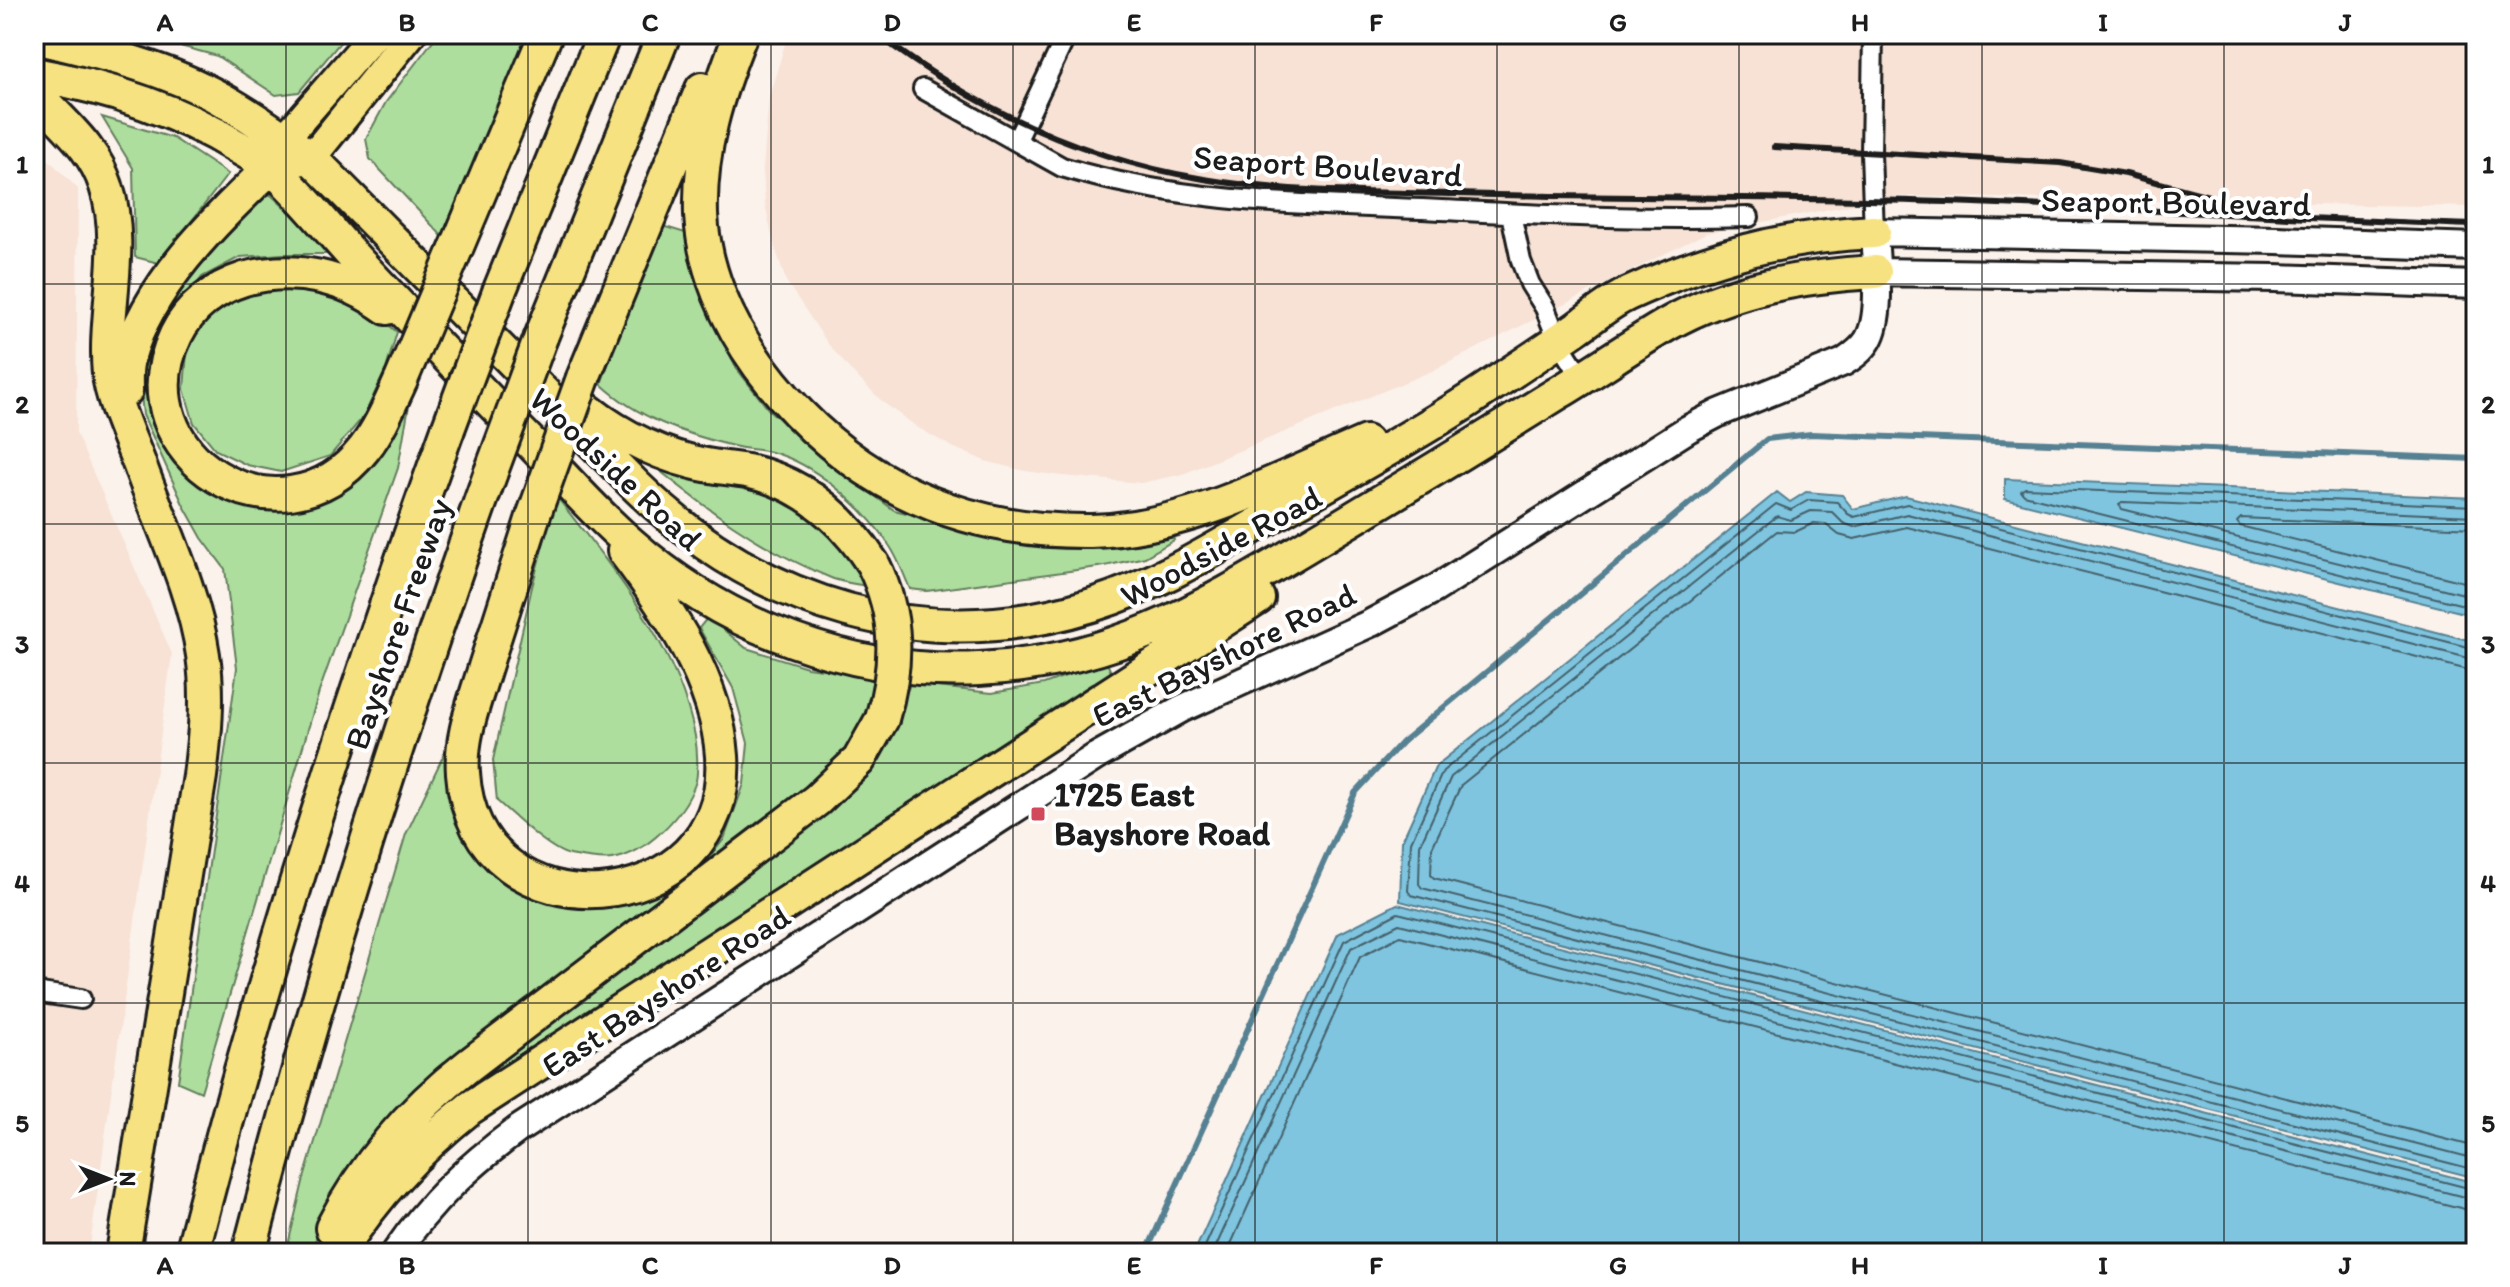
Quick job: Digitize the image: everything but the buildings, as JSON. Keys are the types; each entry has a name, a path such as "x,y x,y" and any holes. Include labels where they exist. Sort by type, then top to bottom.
{"highway":[{"path":"431,340 382,304 338,282 299,272 257,276 219,289 188,315 169,350 165,370 164,395 169,417 179,440 195,461 211,475 251,492 291,493 309,489 345,468 363,450 401,380 456,249 546,34"},
{"name":"Bayshore Freeway","path":"192,1253 249,1038 369,651 499,292 604,34"},
{"name":"Bayshore Freeway","path":"249,1253 298,1070 378,802 491,472 541,337 664,34"},
{"path":"561,474 627,555 678,632 706,691 722,756 722,780 711,819 686,854 650,879 609,892 566,891 522,873 503,860 486,841 466,799 462,772 469,720 533,517 583,378 726,34"},
{"path":"741,34 710,120 701,182 705,243 721,299 751,355 820,436 871,473 928,502 997,523 1031,529 1094,531 1159,521 1220,503 1326,459 1413,422 1506,376"},
{"name":"Woodside Road","path":"34,37 124,60 179,79 220,98 277,153 431,340 630,543 685,585 744,620 807,646 905,667 940,669 1042,663 1107,648 1140,636 1202,607 1418,480 1670,323 1727,298 1804,279 1875,272"},
{"name":"Woodside Road","path":"34,74 115,92 277,153 311,158 660,509 710,548 764,580 821,603 910,622 971,625 1034,619 1094,605 1123,594 1208,552 1418,431 1626,295 1708,260 1776,242 1874,232"},
{"path":"34,91 87,147 100,168 108,191 113,241 109,375 196,623 203,653 206,710 200,776 123,1253"},
{"path":"124,423 127,361 150,308 205,233 277,153"},
{"path":"321,1253 358,1182 399,1128 421,1105 481,1055 817,800 859,760 882,719 893,674 894,627 886,593 859,543 835,517 788,485 748,471 669,455 603,422 425,272"},
{"path":"338,1253 377,1196 400,1170 470,1108 1309,567 1418,480"}],"main road":[{"path":"277,153 375,34"},
{"path":"311,158 411,34"}],"street":[{"path":"1017,140 1067,34"},
{"path":"1873,34 1871,153 1874,232"},
{"name":"Seaport Boulevard","path":"923,89 978,122 1017,140 1038,155 1074,171 1204,197 1294,205 1662,220 1749,217"},
{"path":"1511,214 1521,261 1558,341 1582,379"},
{"name":"Seaport Boulevard","path":"1874,232 2476,247"},
{"name":"East Bayshore Road","path":"395,1253 432,1202 468,1168 517,1130 1097,756 1181,709 1403,607 1465,572 1688,429 1857,354 1872,331 1874,232"},
{"path":"1875,272 2274,278 2476,285"},
{"path":"34,992 81,999"}],"shaded area":[{"path":"788,34 2476,34 2476,207 1897,196 1706,233 1432,371 1183,474 1141,483 1063,476 985,461 917,427 884,403 853,373 828,344 786,281 765,203 763,169 769,97"},
{"path":"34,145 78,189 76,433 172,654 89,1253 34,1253"}],"green space":[{"path":"136,34 347,34 299,92 276,95 217,56"},
{"path":"438,34 528,34 442,236 370,159 366,139 386,102"},
{"path":"102,117 173,138 228,174 159,263 135,257 133,168"},
{"path":"270,194 335,254 240,257 202,277 159,336 153,385 210,483 330,490 411,394 398,468 319,692 201,1092 178,1082 237,668 225,569 202,538 183,504 143,415 139,373 154,322 220,234 256,202"},
{"path":"659,225 692,235 703,299 737,369 769,410 834,466 894,510 977,530 1171,531 1174,540 1145,557 1105,566 927,591 910,589 895,555 868,518 812,470 775,453 715,441 662,423 630,406 601,384"},
{"path":"272,279 361,302 397,332 386,369 364,416 330,456 281,472 247,465 216,450 194,423 184,389 187,352 206,312"},
{"path":"643,457 743,477 822,517 874,587 831,578 780,554 710,509"},
{"path":"556,496 620,579 658,639 674,670 695,736 696,779 682,808 662,831 638,850 612,859 570,855 552,847 497,801 493,760"},
{"path":"708,617 746,648 807,667 878,676 874,706 852,750 701,868 724,839 744,784 748,743 733,688 699,628"},
{"path":"1106,661 1112,674 462,1094 482,1067 794,830 847,796 886,743 910,684 992,693 1044,684"},
{"path":"445,752 457,812 472,846 484,860 519,887 541,898 588,906 637,899 683,881 619,931 319,1230 311,1253 286,1253 303,1182 406,834"}],"water":[{"path":"2005,479 2476,498 2476,616 2005,499"},
{"path":"1777,492 1790,502 1806,492 1842,495 1853,509 1906,496 2476,642 2476,1178 1400,901 1402,841 1436,766"},
{"path":"1397,904 2476,1183 2476,1253 1194,1253 1338,934"}],"waterway":[{"path":"1146,1253 1355,793 1402,742 1767,439 1811,434 2476,459"}],"railway":[{"path":"877,34 952,85 1032,127 1116,158 1159,170 1235,184 1362,192 1945,202 2476,225"},
{"path":"1774,147 2060,163 2126,174 2254,208"}],"place":[{"name":"1725 East Bayshore Road","path":"1038,814"}]}
